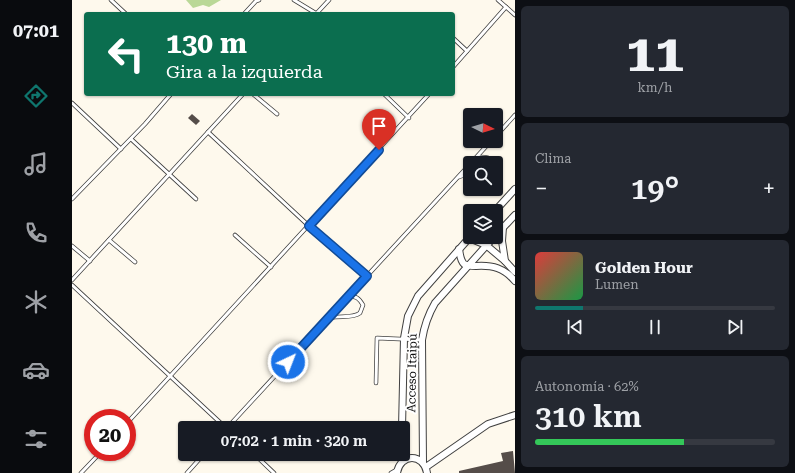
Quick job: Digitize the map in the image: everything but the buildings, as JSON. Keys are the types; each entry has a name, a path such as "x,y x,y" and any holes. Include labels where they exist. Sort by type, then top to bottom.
{"street":[{"path":"502,204 515,190"},
{"name":"Acceso Itaipú","path":"503,228 515,215"},
{"name":"Acceso Itaipú","path":"402,421 404,338 408,316 418,296 464,244"},
{"path":"502,244 505,261"},
{"path":"486,245 505,261 515,272"},
{"name":"Acceso Itaipú","path":"426,470 422,340 426,322 432,309 486,245"},
{"path":"459,249 462,261 468,266 493,266 500,268 510,274 515,281"},
{"path":"397,471 402,462 412,458 418,459 426,470 488,424 515,415"}],"lane":[{"path":"111,0 124,12"},
{"path":"246,12 256,1 259,0"},
{"path":"294,0 313,12"},
{"path":"318,12 329,0"},
{"path":"498,0 515,15"},
{"path":"455,65 506,7"},
{"path":"455,40 467,51"},
{"path":"72,199 131,139 168,96"},
{"path":"72,280 241,96"},
{"path":"255,96 277,114"},
{"path":"386,96 408,118"},
{"path":"136,413 427,96"},
{"path":"72,103 121,149"},
{"path":"503,128 515,115"},
{"path":"208,132 309,226 367,276"},
{"path":"131,139 196,199"},
{"path":"477,156 484,148"},
{"path":"233,421 463,171"},
{"path":"457,178 463,176"},
{"path":"235,235 271,267"},
{"path":"109,240 136,262"},
{"path":"72,246 90,261"},
{"path":"72,285 219,421"},
{"path":"328,318 335,316 354,316 360,313 363,305 359,298 348,296"},
{"path":"376,383 377,338 422,340"},
{"path":"82,473 93,461"},
{"path":"187,473 198,461"},
{"path":"261,461 274,473"},
{"path":"391,473 397,471"}],"green space":[{"path":"186,0 221,0 209,7 203,5 193,8"}],"route":[{"path":"288,362 367,276 309,226 379,150"}]}
